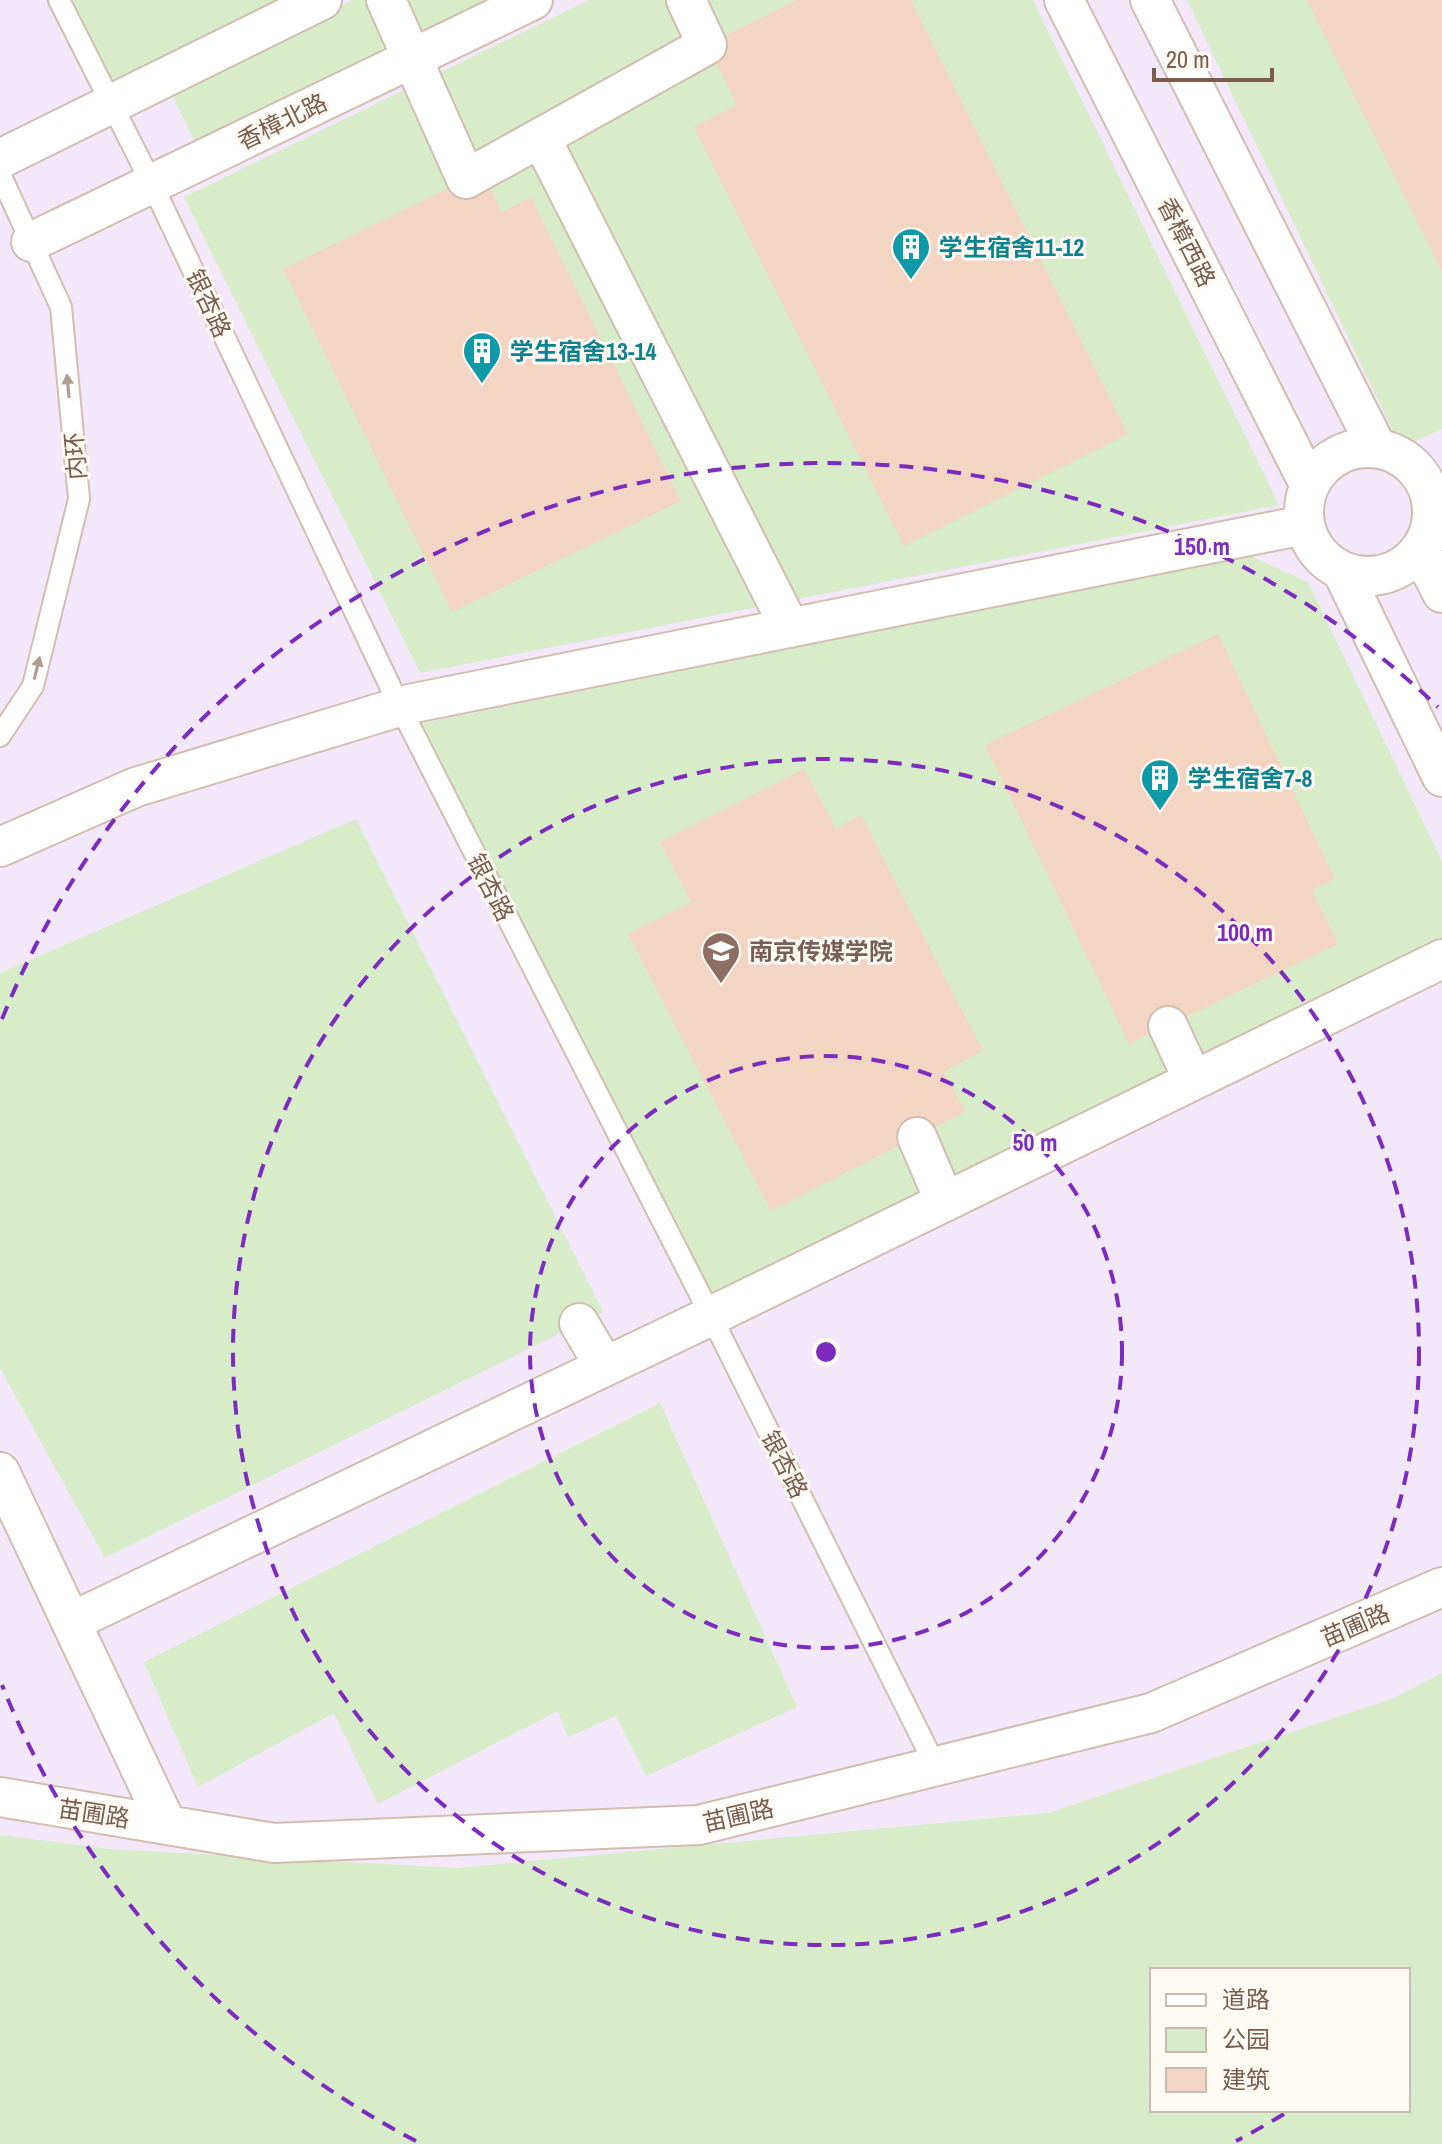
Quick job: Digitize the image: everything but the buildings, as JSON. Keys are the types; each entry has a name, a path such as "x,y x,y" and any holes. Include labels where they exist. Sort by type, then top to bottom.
{"street":[{"path":"0,159 322,0"},
{"path":"386,0 466,179 707,45 686,0"},
{"name":"香樟北路","path":"31,242 533,0"},
{"name":"香樟西路","path":"1064,0 1309,484"},
{"path":"1150,0 1377,448"},
{"path":"541,138 790,628"},
{"path":"1356,448 1377,448 1398,455 1435,484 1430,531 1420,550 1405,565 1384,574 1362,577 1342,571 1325,561 1312,544 1304,525 1303,504 1309,484 1321,467 1337,455 1356,448"},
{"path":"0,847 136,787 400,707 1304,525"},
{"path":"1420,550 1442,593"},
{"path":"1342,571 1442,777"},
{"path":"71,1622 711,1316 1442,959"},
{"path":"1168,1026 1193,1080"},
{"path":"917,1137 945,1202"},
{"path":"579,1323 605,1367"},
{"path":"0,1472 167,1825"},
{"name":"苗圃路","path":"0,1797 274,1843 699,1825 1151,1713 1442,1587"}],"lane":[{"name":"银杏路","path":"59,0 152,184 400,707 711,1316 936,1767"},
{"name":"内环","path":"0,174 61,307 79,499 33,686 0,736"}],"shaded area":[{"name":"南京传媒学院","path":"0,0 1442,0 1442,2144 0,2144"}],"green space":[{"path":"59,0 322,0 111,105"},
{"path":"352,0 502,0 198,148 169,89"},
{"path":"589,0 1033,0 1279,505 420,673 184,197"},
{"path":"1187,0 1442,0 1442,429 1401,448"},
{"path":"1251,556 1308,582 1442,861 1442,959 711,1316 409,726"},
{"path":"356,819 603,1312 105,1558 0,1368 0,973"},
{"path":"660,1403 797,1707 646,1776 616,1716 568,1737 558,1711 378,1804 334,1713 198,1787 144,1662"},
{"path":"1442,1673 1442,2144 0,2144 0,1835 110,1849 457,1868 1048,1813 1394,1698"}],"place":[{"name":"学生宿舍11-12","path":"911,281"},
{"name":"学生宿舍13-14","path":"482,385"},
{"name":"学生宿舍7-8","path":"1160,812"},
{"name":"南京传媒学院","path":"721,985"}]}
